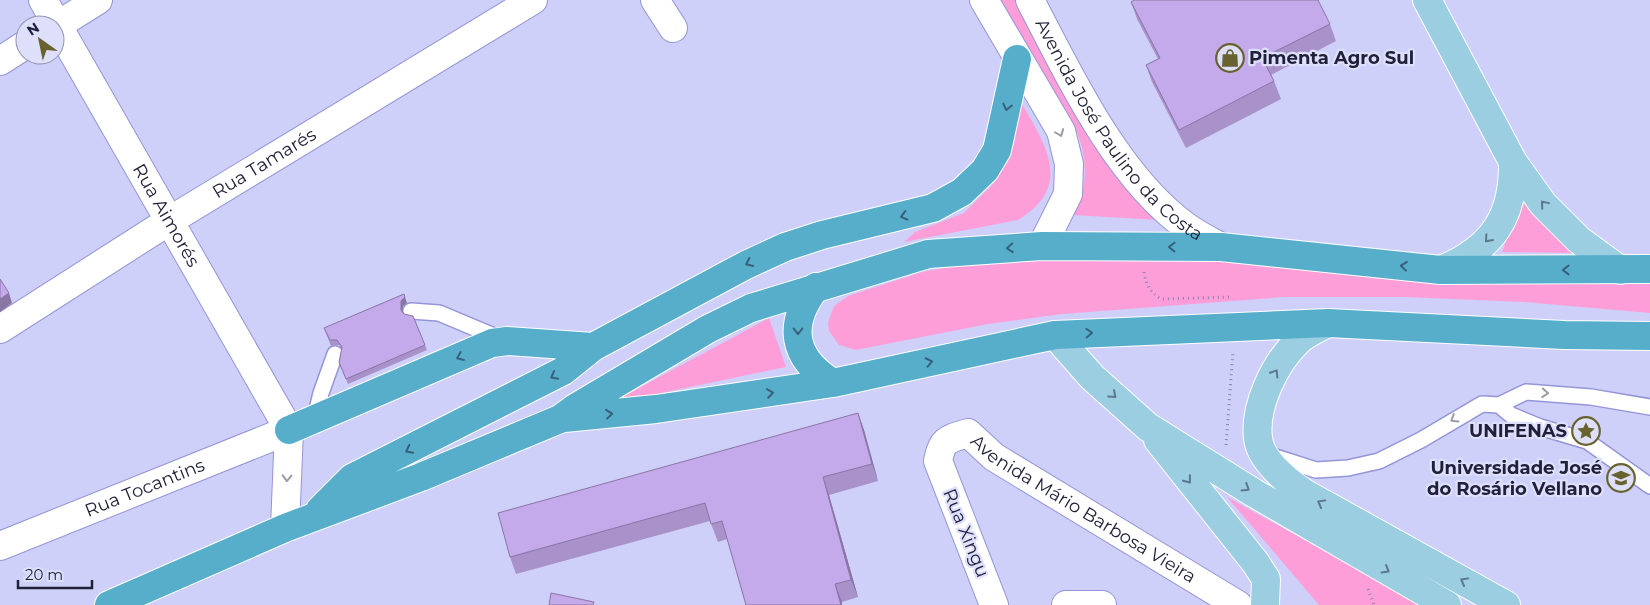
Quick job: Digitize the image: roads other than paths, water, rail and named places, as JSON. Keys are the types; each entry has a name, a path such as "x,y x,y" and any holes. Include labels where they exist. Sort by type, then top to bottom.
{"highway":[{"path":"313,518 352,478 563,371 593,347 746,265 785,247 822,235 933,208 962,192 985,170 997,150 1017,59"},
{"path":"108,605 285,528 421,477 560,419 575,408 708,329 751,308 928,254 1042,246 1221,247 1442,270 1650,269"},
{"path":"816,287 804,302 798,320 798,340 804,358 816,373 833,383"},
{"path":"560,419 656,409 833,383 1055,335 1328,322 1564,335 1650,336"},
{"path":"639,323 708,329"},
{"path":"289,430 492,343 507,341 593,347"}],"main road":[{"path":"1427,0 1513,162 1543,204 1573,234 1620,270"},
{"path":"1442,270 1477,251 1491,237 1502,221 1511,196 1513,162"},
{"path":"1328,322 1299,340 1265,389 1259,415 1258,439 1265,454 1279,474 1304,493 1506,605"},
{"path":"1055,335 1092,376 1148,427 1254,493 1448,605"},
{"path":"1148,427 1190,483 1256,562 1266,579 1266,605"}],"street":[{"name":"Rua Aimorés","path":"43,0 51,15"},
{"path":"65,21 98,0"},
{"name":"Rua Tamarés","path":"0,328 169,221 532,0"},
{"path":"655,0 673,28"},
{"path":"984,0 1061,131 1069,164 1068,194 1042,246"},
{"name":"Avenida José Paulino da Costa","path":"1030,0 1076,90 1122,159 1160,205 1188,228 1221,247"},
{"name":"Rua Aimorés","path":"65,40 289,430"},
{"path":"0,61 15,52"},
{"path":"285,528 289,430"},
{"name":"Rua Tocantins","path":"0,546 289,430"},
{"name":"Avenida Mário Barbosa Vieira","path":"938,461 940,448 948,439 968,434 994,457 1238,605"},
{"name":"Rua Xingu","path":"938,461 994,605"},
{"path":"1066,605 1102,605"}],"lane":[{"path":"411,311 438,314 507,341"},
{"path":"315,418 325,380 335,354"},
{"path":"1265,454 1316,470 1348,468 1378,461 1421,440 1482,404 1499,405 1526,392 1591,397 1650,407"},
{"path":"1499,405 1511,415 1540,427 1586,441 1650,486"}],"place":[{"name":"Pimenta Agro Sul","path":"1230,58"},
{"name":"UNIFENAS","path":"1586,431"},
{"name":"Universidade José do Rosário Vellano","path":"1621,478"}]}
